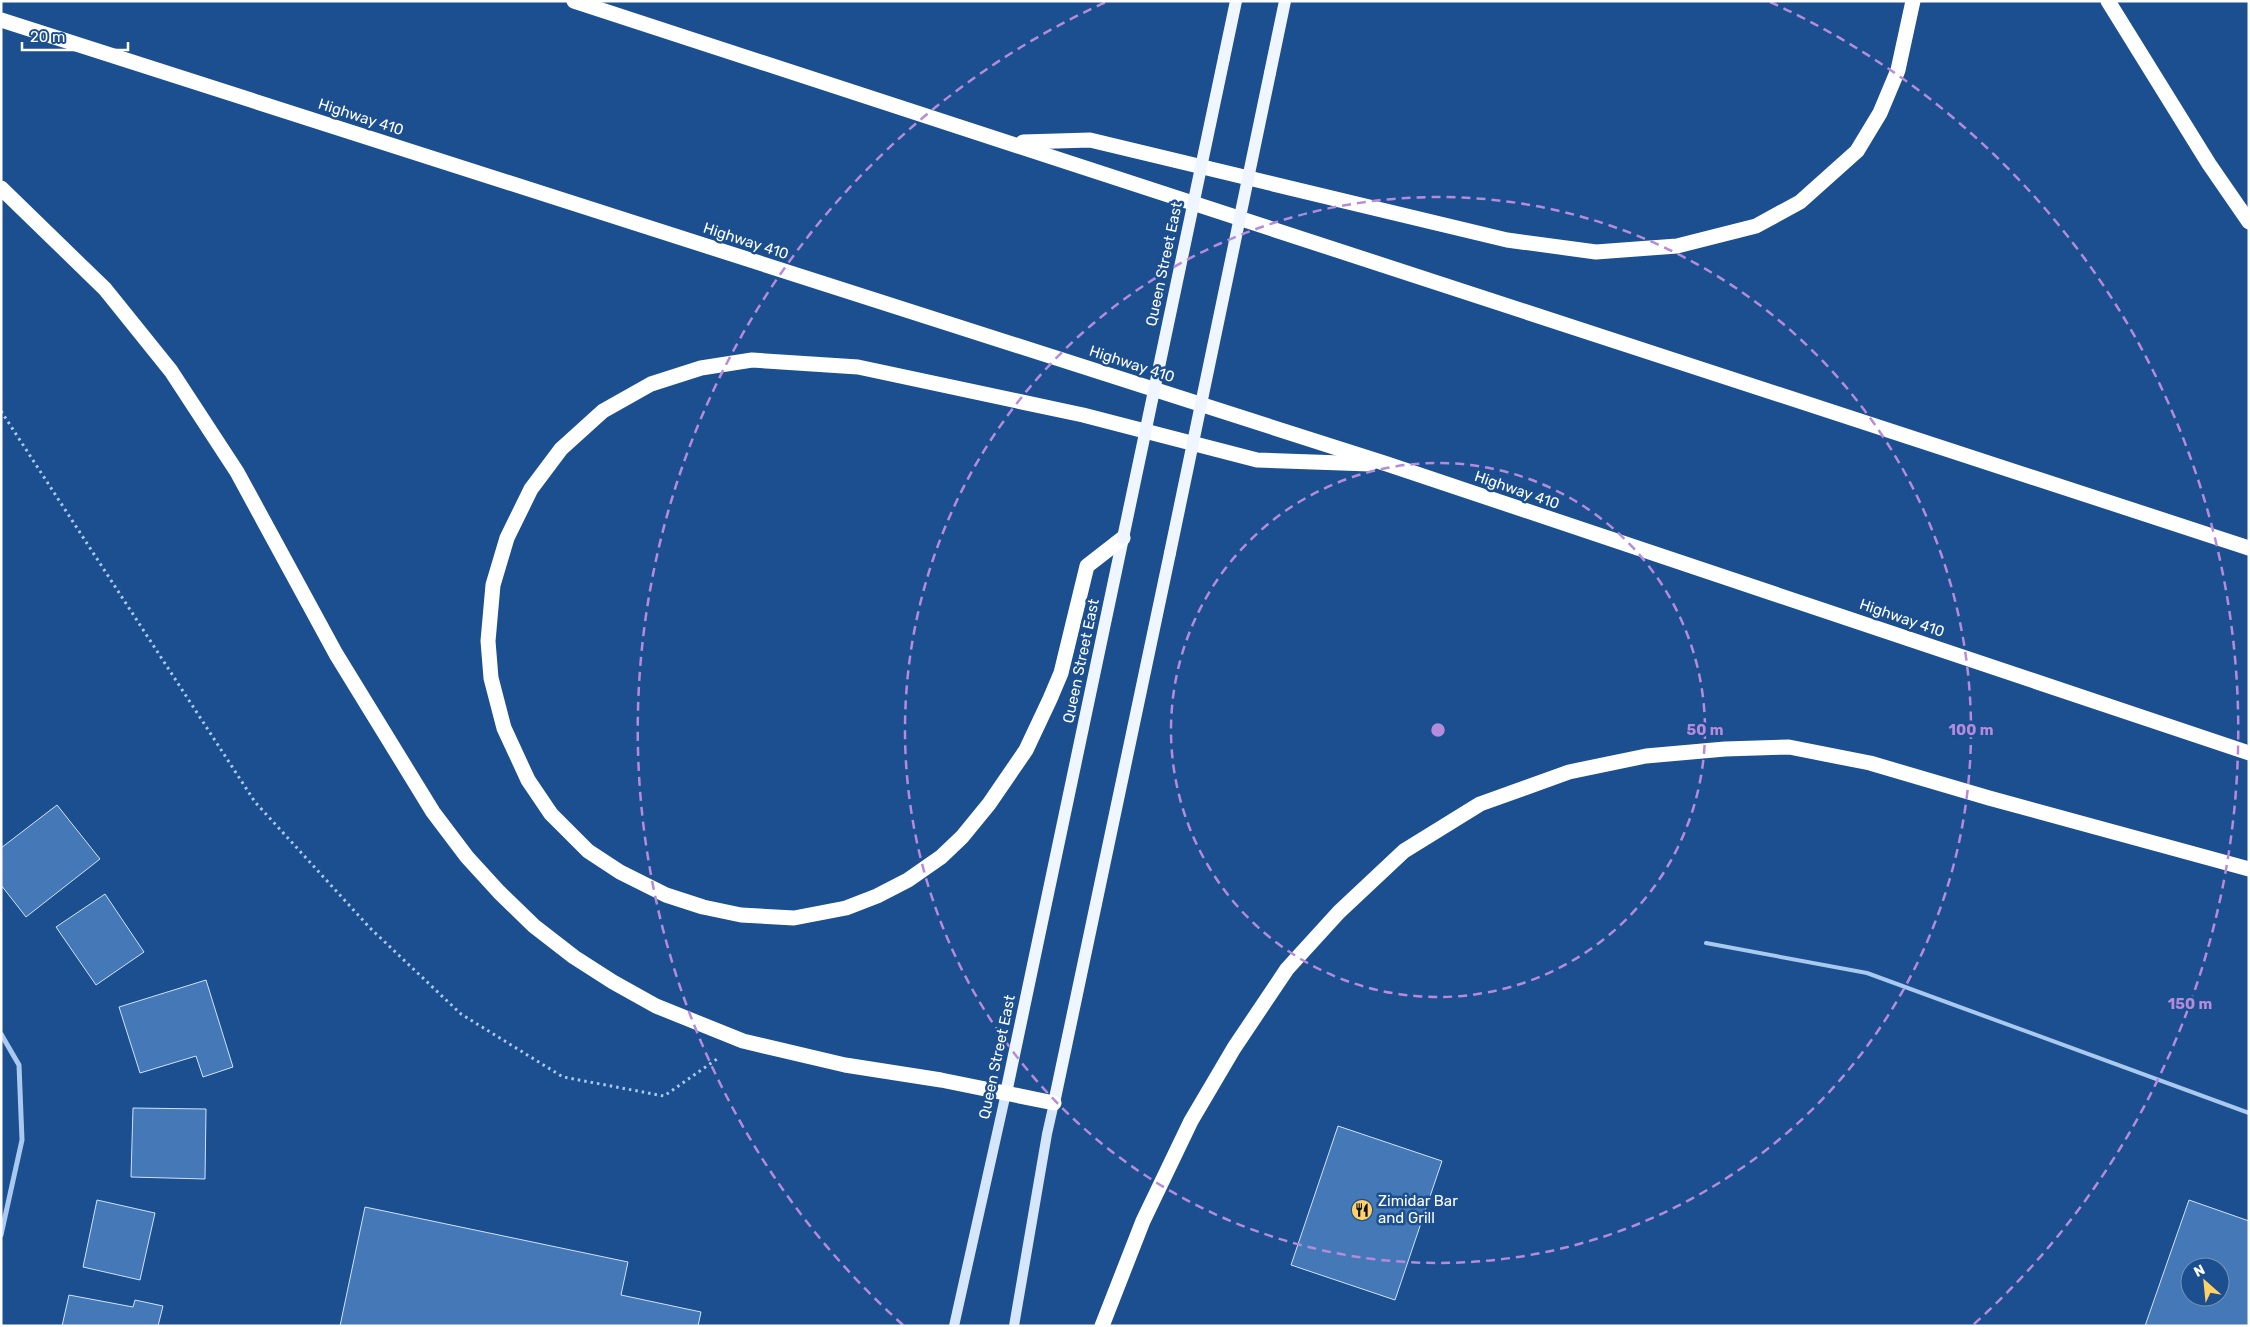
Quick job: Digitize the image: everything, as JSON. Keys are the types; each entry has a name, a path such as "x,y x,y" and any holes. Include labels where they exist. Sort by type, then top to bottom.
{"highway":[{"path":"574,1 2249,548"},
{"path":"1011,143 1090,140 1507,240 1596,252 1677,246 1756,226 1800,202 1857,151 1880,113 1898,70 1913,1"},
{"path":"2108,1 2209,164 2249,222"},
{"name":"Highway 410","path":"1,20 1387,464 2249,753"},
{"path":"1,188 105,289 171,371 236,472 336,654 386,739 433,812 467,857 534,926 574,957 656,1006 743,1041 845,1065 941,1080 1054,1103"},
{"path":"1123,538 1087,566 1061,673 1026,750 989,804 962,837 941,857 908,880 877,896 846,908 794,918 741,916 666,895 620,872 588,852 551,814 528,780 504,728 491,678 488,641 493,585 506,538 531,489 561,449 603,411 651,384 701,368 752,360 858,367 1083,415 1257,460 1387,464"},
{"path":"1102,1326 1143,1221 1191,1121 1234,1048 1287,969 1339,912 1404,851 1480,804 1569,772 1646,756 1725,749 1789,747 1870,763 1989,798 2249,869"}],"main road":[{"name":"Queen Street East","path":"954,1326 1006,1093 1236,1"},
{"path":"1014,1326 1047,1134 1285,1"}],"street":[{"path":"1,1034 19,1065 22,1140 1,1235"}],"lane":[{"path":"1706,944 1868,973 2249,1113"}],"path":[{"path":"1,411 255,802 370,928 461,1014 563,1077 664,1096 743,1041"}],"building":[{"path":"57,805 100,859 26,917 1,885 1,848"},
{"path":"105,894 144,952 96,985 56,927"},
{"path":"206,980 233,1067 203,1077 196,1056 140,1073 119,1007"},
{"path":"133,1108 206,1109 205,1179 131,1177"},
{"path":"1338,1126 1442,1161 1395,1300 1291,1265"},
{"path":"97,1200 155,1213 140,1280 83,1267"},
{"path":"2189,1200 2249,1221 2249,1326 2145,1326"},
{"path":"365,1207 628,1262 621,1295 701,1312 698,1326 340,1326"},
{"path":"69,1295 133,1307 135,1300 163,1306 158,1326 62,1326"}],"place":[{"name":"Zimidar Bar and Grill","path":"1362,1210"}]}
